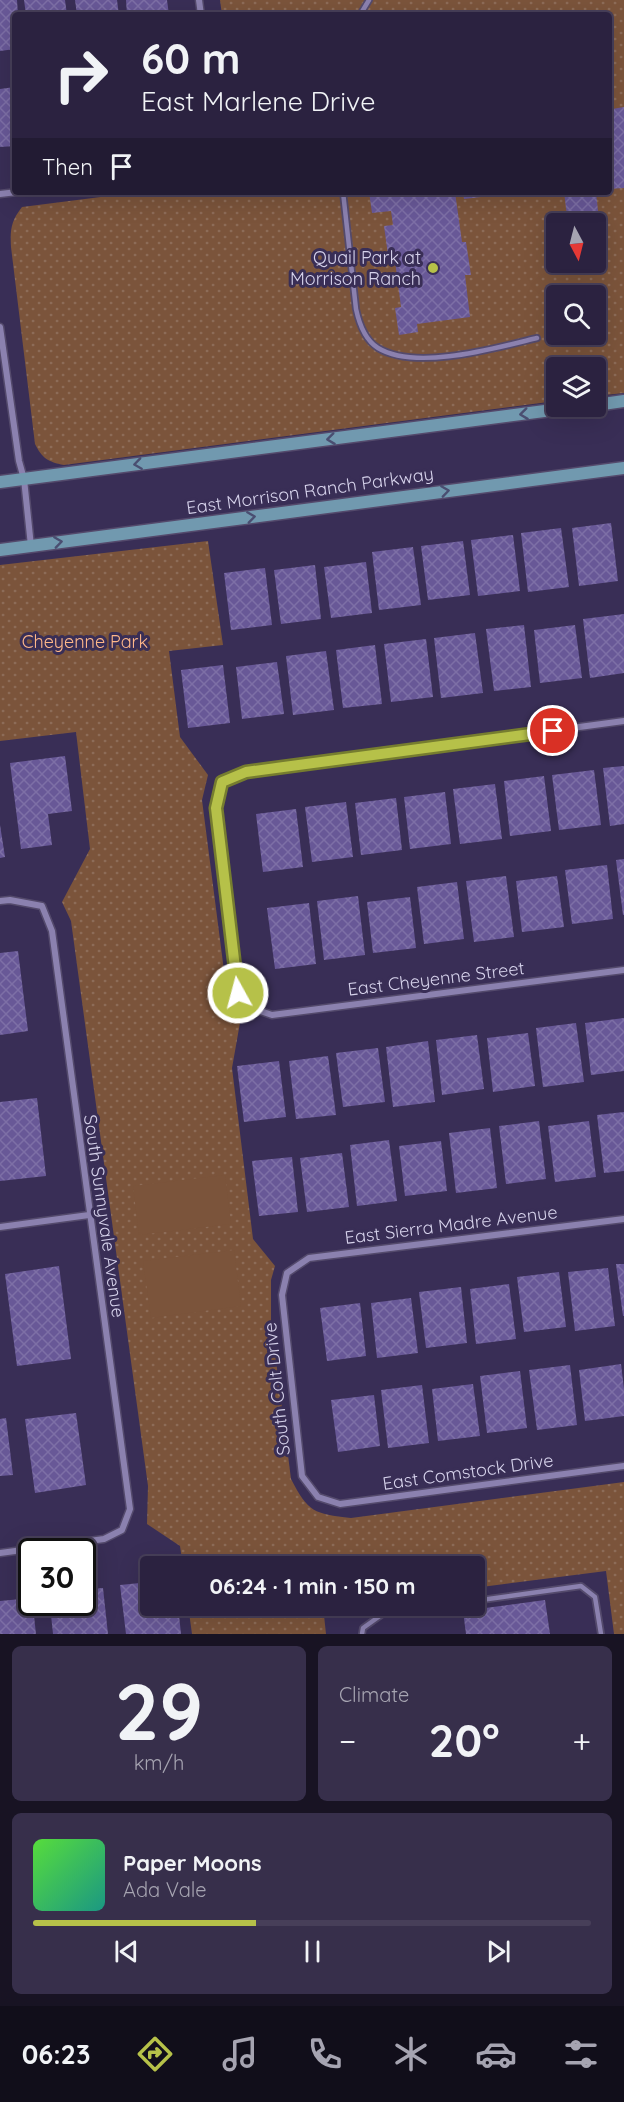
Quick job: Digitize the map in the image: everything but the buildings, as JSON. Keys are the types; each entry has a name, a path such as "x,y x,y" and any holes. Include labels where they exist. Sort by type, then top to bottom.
{"street":[{"path":"0,327 32,546"},
{"path":"606,404 624,401"},
{"path":"0,482 546,411"},
{"name":"East Morrison Ranch Parkway","path":"0,550 624,468"},
{"name":"East Cheyenne Street","path":"624,721 246,772 222,782 216,808 238,993 252,1008 272,1015 624,970"},
{"name":"South Sunnyvale Avenue","path":"0,902 10,900 42,906 52,931 130,1509 122,1530 104,1539 0,1553"},
{"path":"0,1227 89,1215"},
{"name":"East Sierra Madre Avenue","path":"287,1273 309,1258 624,1219"},
{"name":"South Colt Drive","path":"287,1273 282,1294 302,1476 318,1497"},
{"name":"East Comstock Drive","path":"318,1497 340,1504 624,1466"}],"lane":[{"path":"343,195 356,309 360,325 377,347 406,357 431,357 473,353 537,338"},
{"path":"485,1599 581,1586 595,1597 601,1634"},
{"path":"362,1634 363,1628 380,1616"}],"green space":[{"path":"220,0 624,0 624,393 606,395 606,357 546,357 546,402 64,465 50,461 40,453 35,444 11,247 15,217 22,207 116,195 612,195 612,12 222,12"},
{"name":"Cheyenne Park","path":"208,541 223,645 169,651 180,737 208,775 202,800 227,994 241,1017 232,1068 253,1239 275,1266 271,1280 271,1321 291,1479 302,1498 320,1513 351,1518 624,1482 624,1634 614,1634 606,1571 485,1587 485,1556 182,1556 180,1546 147,1524 148,1486 71,921 62,902 90,849 76,732 0,741 0,565"},
{"path":"225,1175 231,1224 139,1235 133,1186"},
{"path":"234,1250 241,1306 151,1318 143,1261"},
{"path":"190,1616 324,1616 326,1634 192,1634"}],"place":[{"name":"Quail Park at Morrison Ranch","path":"433,268"}],"route":[{"path":"238,993 216,808 222,782 246,772 553,731"}]}
